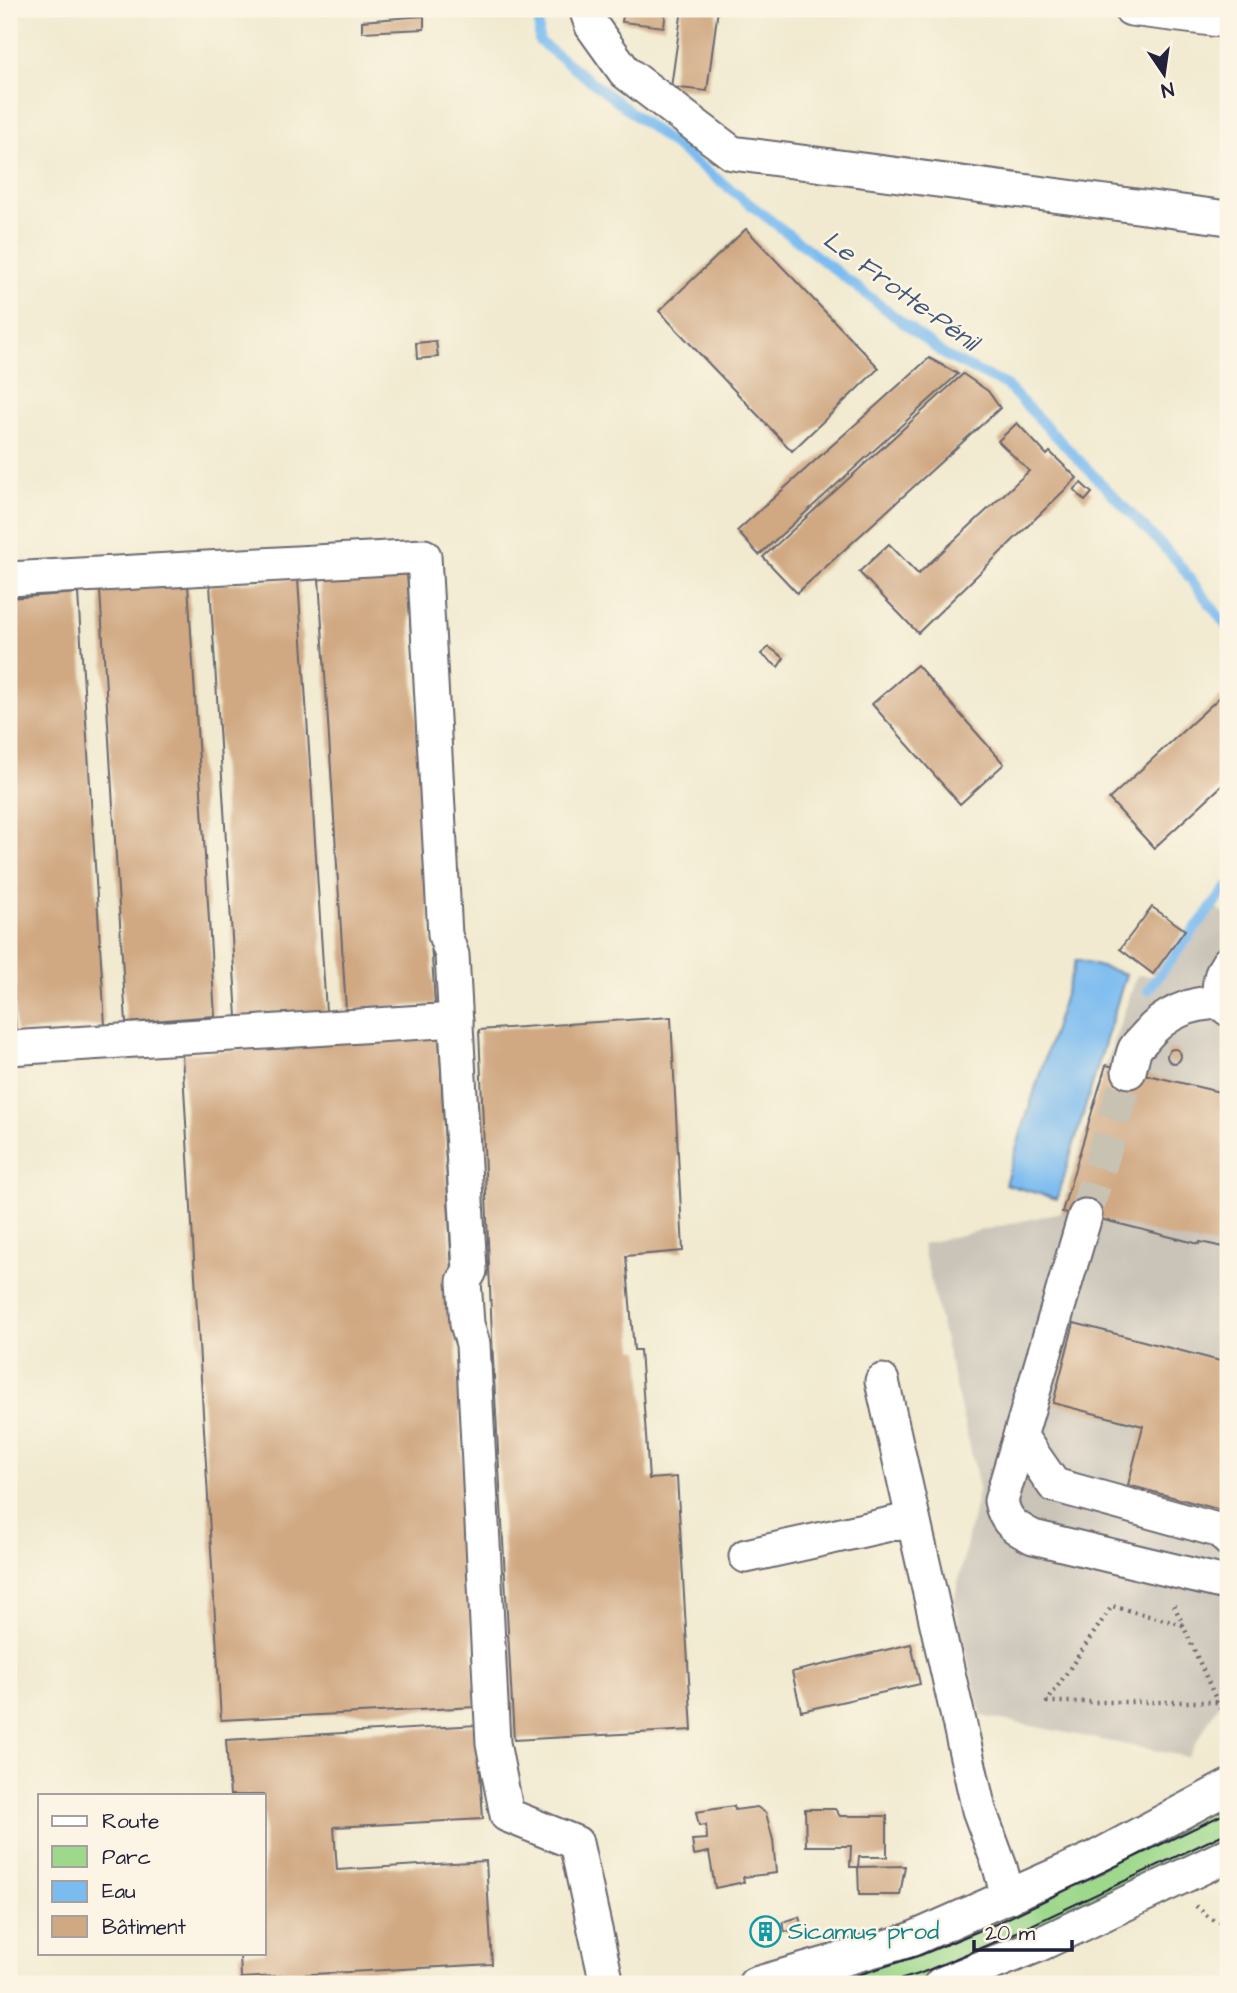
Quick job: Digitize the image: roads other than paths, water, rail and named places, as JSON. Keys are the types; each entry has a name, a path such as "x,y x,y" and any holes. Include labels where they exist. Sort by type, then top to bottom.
{"street":[{"path":"586,9 592,26 625,72 732,153 1228,218"},
{"path":"1131,9 1228,22"},
{"path":"9,579 424,556 444,934 452,955 456,1020 470,1271 464,1281 467,1324 473,1344 493,1743 507,1815 576,1843 607,1984"},
{"path":"1129,1071 1135,1048 1166,1017 1183,1008 1204,1002 1225,1005 1219,986 1222,973 1228,964"},
{"path":"9,1048 456,1020"},
{"path":"1085,1216 1001,1501 1003,1514 1020,1531 1032,1537 1221,1582 1228,1581"},
{"path":"882,1381 979,1810 1000,1867 1007,1897"},
{"path":"1020,1436 1054,1485 1221,1531 1228,1539"},
{"path":"746,1556 913,1519"},
{"path":"755,1984 910,1940 1097,1857 1228,1787"},
{"path":"941,1984 1036,1946 1228,1855"}],"water":[{"path":"1076,960 1126,974 1057,1199 1005,1184"}],"waterway":[{"name":"Le Frotte-Pénil","path":"539,9 539,41 946,356 1006,385 1176,560 1228,628"},
{"name":"Le Frotte-Pénil","path":"1148,990 1228,886"}],"tunnel":[{"path":"1085,1216 1129,1071"}],"tram line":[{"path":"830,1984 921,1955 998,1923 1228,1812"},
{"path":"886,1984 919,1974 1004,1938 1228,1832"}],"place":[{"name":"Sicamus prod","path":"765,1932"}]}
